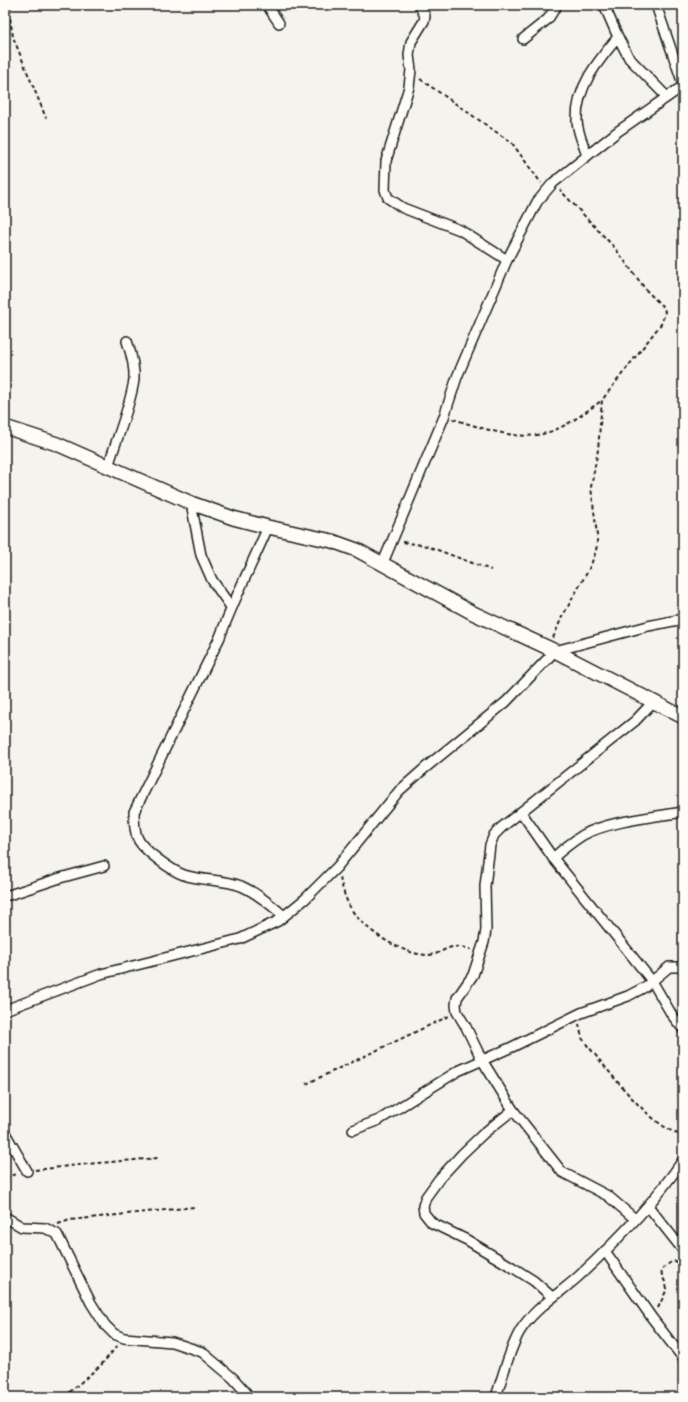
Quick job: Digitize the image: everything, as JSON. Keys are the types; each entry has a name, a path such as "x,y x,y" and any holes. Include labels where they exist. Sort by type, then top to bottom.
{"main road":[{"path":"5,427 57,444 191,503 233,518 332,541 356,550 473,613 552,650 683,717"}],"street":[{"path":"266,5 279,23"},
{"path":"419,5 425,16 411,42 408,55 411,70 409,87 386,161 384,190 388,198 403,208 460,230 507,260"},
{"path":"522,39 548,19 557,5"},
{"path":"604,5 618,37 630,58 668,97"},
{"path":"382,565 444,417 457,377 507,260 537,202 550,187 587,156 617,132 683,85 656,5"},
{"path":"587,156 577,121 580,96 588,75 618,37"},
{"path":"108,467 134,379 133,361 127,341"},
{"path":"191,503 201,555 212,580 231,607"},
{"path":"268,527 231,607 220,637 134,812 134,822 138,840 166,866 183,875 240,886 269,903 284,916"},
{"path":"5,1010 101,974 240,939 278,921 305,899 337,867 399,792 425,768 506,702 552,650 648,626 683,619"},
{"path":"635,1219 608,1196 562,1172 513,1110 482,1060 457,1012 456,1005 457,998 473,975 486,930 485,886 490,845 494,835 635,721 653,702"},
{"path":"521,812 553,858 652,981 672,1015 683,1029"},
{"path":"553,858 569,844 585,834 621,822 683,812"},
{"path":"5,895 9,896 60,878 104,866"},
{"path":"353,1130 379,1120 458,1071 581,1013 628,996 638,991 670,967 683,967"},
{"path":"513,1110 484,1133 439,1179 426,1197 423,1206 424,1213 432,1223 467,1240 512,1267 534,1281 552,1297"},
{"path":"5,1133 27,1171"},
{"path":"496,1397 520,1332 535,1312 574,1280 605,1251 648,1206 683,1160"},
{"path":"648,1206 683,1250"},
{"path":"5,1218 22,1227 45,1228 57,1234 61,1239 91,1303 105,1325 114,1334 124,1338 172,1342 202,1352 233,1378 250,1397"},
{"path":"605,1251 652,1318 683,1358"}],"path":[{"path":"12,5 9,12 13,37 46,118"},
{"path":"411,70 419,78 512,143 550,187 615,248 646,290 665,311 661,324 602,400 576,419 560,427 545,434 527,436 484,429 444,417"},
{"path":"552,650 562,617 589,569 597,546 591,487 598,450 602,400"},
{"path":"392,540 427,546 491,570"},
{"path":"337,867 349,906 355,915 374,933 388,942 419,955 435,955 453,947 481,951"},
{"path":"306,1084 457,1012"},
{"path":"581,1013 579,1029 582,1038 587,1045 612,1075 648,1112 666,1128 683,1136"},
{"path":"5,1177 27,1171 158,1158"},
{"path":"45,1228 70,1220 194,1207"},
{"path":"652,1318 667,1289 662,1271 665,1266 673,1261 683,1263"},
{"path":"64,1397 102,1364 124,1338"}]}
